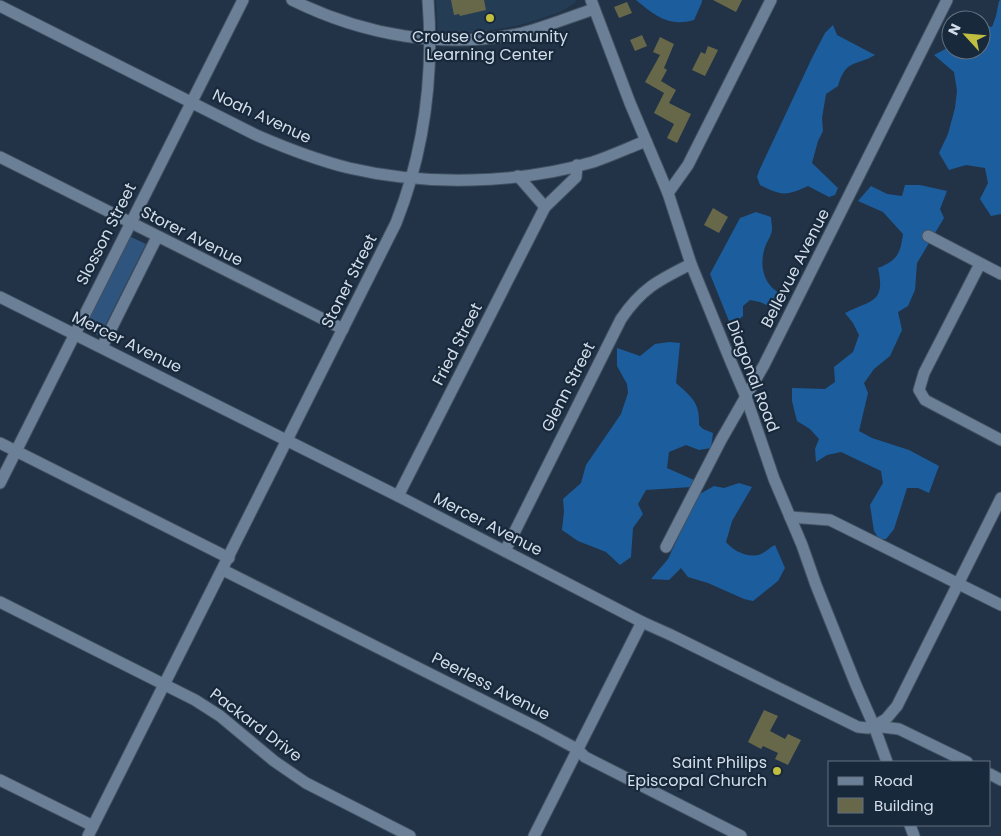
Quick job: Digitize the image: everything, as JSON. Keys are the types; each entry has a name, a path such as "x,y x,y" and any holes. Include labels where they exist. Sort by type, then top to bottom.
{"street":[{"name":"Slosson Street","path":"0,483 243,0"},
{"path":"292,0 324,15 354,25 399,36 431,39 466,39 525,32 593,4"},
{"name":"Stoner Street","path":"223,570 396,223 411,177 427,103 431,39 428,0"},
{"path":"668,193 688,165 771,0"},
{"name":"Bellevue Avenue","path":"666,547 721,440 791,313 947,0"},
{"name":"Diagonal Road","path":"593,4 668,193 691,264 746,397 774,479 887,761"},
{"name":"Noah Avenue","path":"0,6 256,135 298,152 350,168 446,180 518,176 592,162 646,141"},
{"name":"Storer Avenue","path":"0,157 343,329"},
{"name":"Fried Street","path":"398,496 545,207 576,177 577,165"},
{"path":"518,176 545,207"},
{"path":"928,236 1001,274"},
{"path":"102,347 157,237"},
{"name":"Glenn Street","path":"505,551 625,313 646,289 660,279 691,264"},
{"path":"980,264 924,372 919,390 925,400 1001,440"},
{"name":"Mercer Avenue","path":"0,297 288,440 642,622 858,727 868,728 874,726 899,729 965,761"},
{"path":"0,443 228,558"},
{"path":"874,726 886,718 897,706 1001,498"},
{"path":"790,517 830,520 1001,605"},
{"path":"0,780 91,831 223,570"},
{"name":"Peerless Avenue","path":"223,570 578,749 585,757 741,836"},
{"name":"Packard Drive","path":"0,602 165,684 220,716 274,761 306,783 410,836"},
{"path":"534,836 642,622"}],"shaded area":[{"name":"Crouse Community Learning Center","path":"436,0 576,0 575,3 560,12 525,24 475,33 438,32"},
{"path":"636,0 702,0 702,2 694,20 677,22 663,19"},
{"path":"1001,0 1001,214 991,216 980,199 988,183 985,168 966,165 949,170 939,153 948,134 955,108 957,91 954,72 934,55 941,51 941,60 991,60 991,27 996,16 999,1"},
{"path":"833,25 837,35 875,55 848,67 844,71 838,86 826,94 822,118 823,131 812,163 838,188 835,195 829,197 808,186 794,192 779,193 760,185 757,177 812,58 825,33"},
{"path":"905,185 920,185 947,191 940,209 944,218 917,263 915,290 908,306 898,312 902,330 890,356 874,369 864,383 868,393 859,431 872,438 909,450 939,466 929,493 918,488 907,488 894,529 886,539 879,539 874,531 870,505 883,483 881,471 841,452 827,455 816,462 815,449 819,439 810,429 797,421 792,401 792,388 825,389 835,382 834,367 853,352 859,335 845,313 869,302 878,294 880,279 878,268 897,256 903,234 883,212 858,201 871,186 887,194 902,196"},
{"path":"756,212 771,217 772,231 765,247 762,261 766,280 781,294 778,310 750,300 743,306 743,316 731,326 710,274 740,218"},
{"path":"129,236 146,244 99,336 84,328"},
{"path":"680,343 676,383 694,401 698,411 699,425 713,433 711,448 699,450 686,445 669,452 667,468 694,480 691,487 646,490 638,504 643,514 633,528 631,557 620,565 606,552 578,541 562,530 563,499 581,483 586,465 621,414 628,393 627,384 617,366 617,348 640,356 655,344"},
{"path":"739,483 752,487 732,521 726,542 737,551 751,556 761,554 775,545 785,568 778,581 753,601 688,577 681,568 669,580 651,579 668,559 698,495 714,486 724,488"}],"building":[{"path":"451,0 484,0 486,10 460,16 459,14 454,15"},
{"path":"713,0 742,0 736,12"},
{"path":"627,2 632,13 619,18 614,7"},
{"path":"642,35 647,46 635,51 630,40"},
{"path":"660,37 674,44 664,68 667,70 661,81 676,90 669,103 691,114 677,143 667,138 674,124 654,113 664,93 645,82 660,55 653,52"},
{"path":"708,46 718,50 705,76 692,70 701,52 705,54"},
{"path":"713,208 728,217 719,233 704,225"},
{"path":"764,710 778,716 770,731 785,739 788,734 801,740 788,765 775,759 778,753 763,746 761,749 748,742"}],"place":[{"name":"Crouse Community Learning Center","path":"490,18"},
{"name":"Saint Philips Episcopal Church","path":"777,771"}]}
